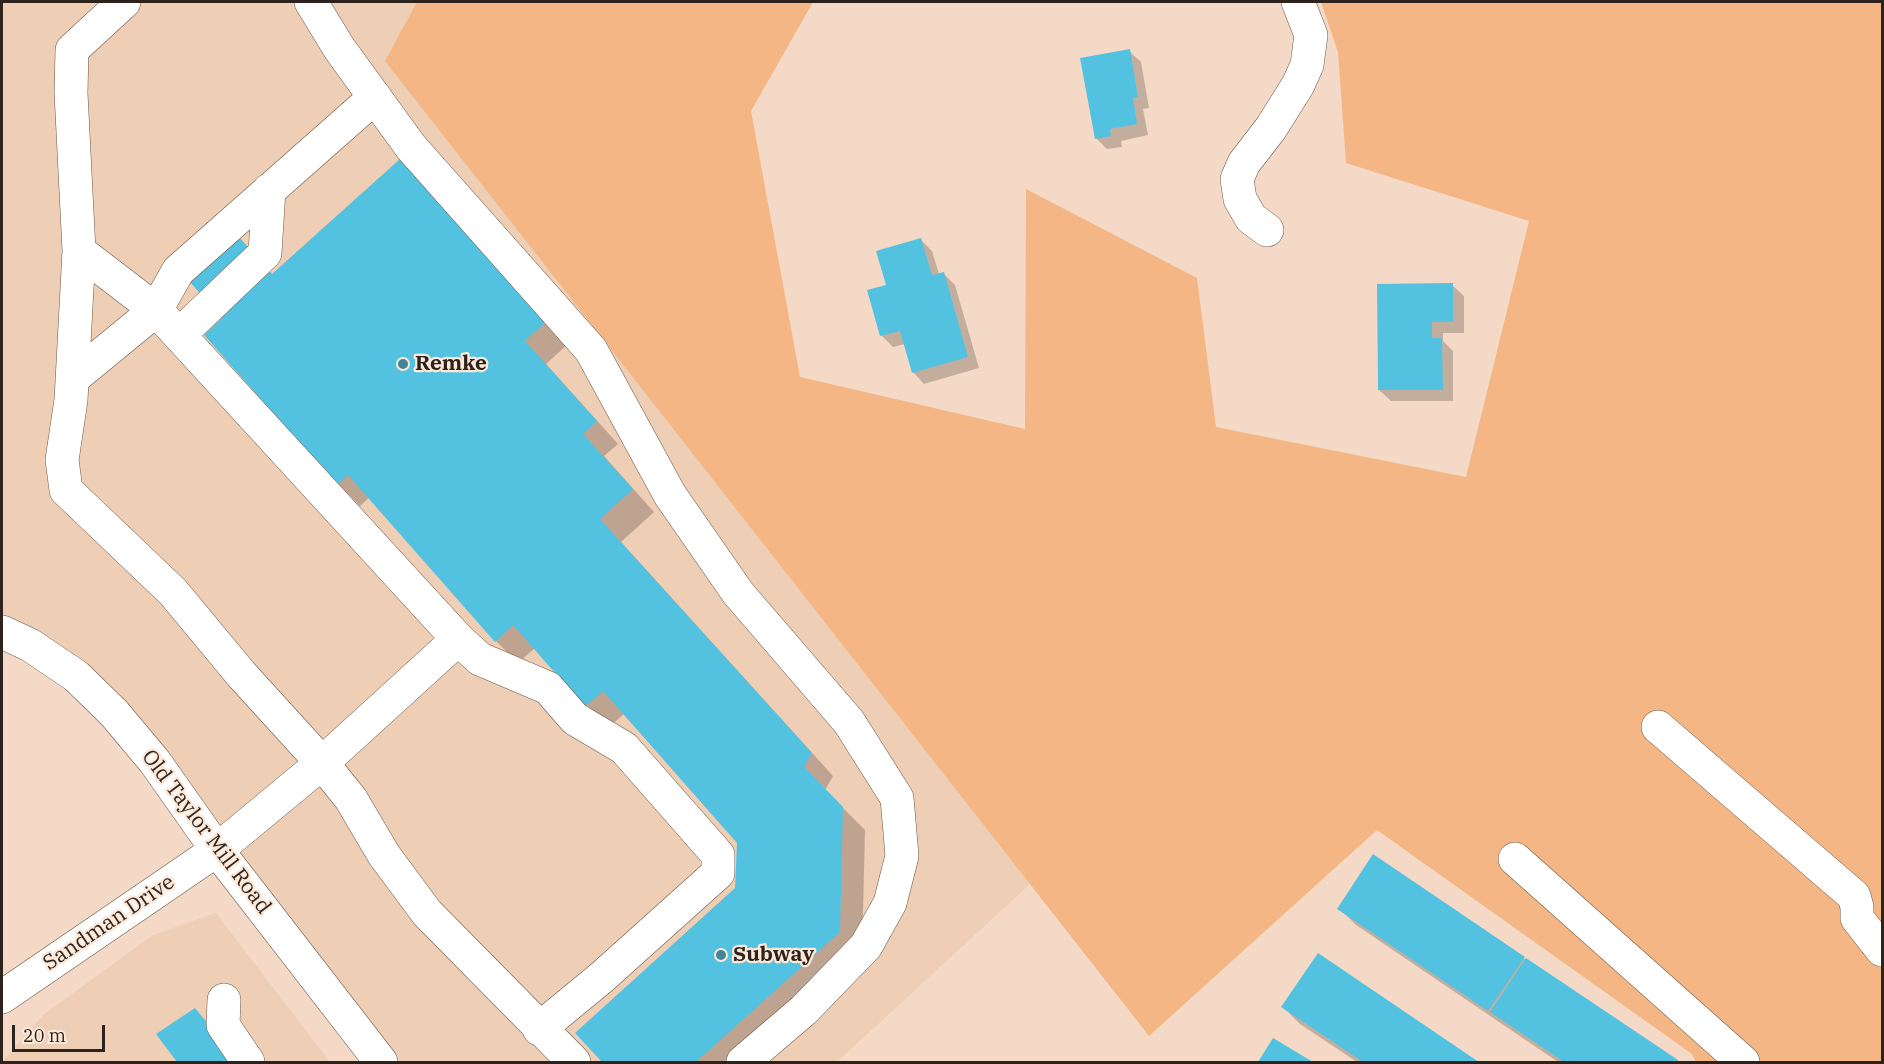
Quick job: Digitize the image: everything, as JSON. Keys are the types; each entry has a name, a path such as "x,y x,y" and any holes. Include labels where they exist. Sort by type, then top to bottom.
{"street":[{"path":"124,2 72,50 71,93 79,250 72,379 62,460 66,490 174,592 351,799 384,855 427,913 574,1062"},
{"path":"311,2 320,13 339,48 411,147 591,350 670,495 738,593 849,722 897,798 902,856 890,903 866,946 804,1010 743,1062"},
{"path":"1267,230 1251,218 1240,199 1238,179 1244,163 1271,128 1298,85 1307,65 1311,35 1298,2"},
{"path":"72,379 156,310 178,271 375,97"},
{"path":"179,335 265,253 269,190"},
{"path":"79,250 156,310 480,659 548,688 575,719 624,748 718,855 718,873 601,978 539,1029"},
{"name":"Old Taylor Mill Road","path":"2,632 30,645 75,676 114,713 155,762 217,849 381,1062"},
{"name":"Sandman Drive","path":"2,996 217,849 322,763 459,639"},
{"path":"1658,727 1854,896 1857,918 1882,950"},
{"path":"1515,859 1743,1062"},
{"path":"224,1000 223,1025 248,1062"}],"shaded area":[{"path":"2,2 417,2 386,61 1030,884 837,1062 381,1062 155,762 2,632"},
{"path":"417,2 813,2 751,111 800,377 1025,429 1026,189 1197,278 1216,427 1466,477 1529,221 1346,163 1338,52 1321,2 1882,2 1882,1062 1696,1062 1692,1054 1377,830 1149,1036 385,61"},
{"path":"216,913 330,1062 2,1062 43,1015 153,935"}],"building":[{"path":"1130,49 1138,97 1133,98 1137,124 1110,129 1111,136 1095,139 1080,58"},
{"path":"410,150 547,321 525,341 597,421 583,434 633,489 600,519 812,753 804,767 843,807 840,932 696,1062 602,1062 575,1033 735,888 737,843 603,691 585,707 513,625 495,642 348,475 337,485 204,335 222,318 189,281 239,237 272,274"},
{"path":"921,238 932,275 944,272 968,357 912,373 900,331 880,336 867,290 886,285 876,251"},
{"path":"1453,283 1453,322 1432,322 1432,338 1442,338 1443,390 1378,390 1377,284"},
{"path":"1373,854 1525,957 1488,1011 1337,909"},
{"path":"1318,953 1479,1062 1363,1062 1281,1007"},
{"path":"1526,958 1678,1060 1677,1062 1564,1062 1490,1012"},
{"path":"195,1008 238,1062 177,1062 156,1034"},
{"path":"1273,1038 1313,1062 1258,1062"}],"place":[{"name":"Remke","path":"403,364"},
{"name":"Subway","path":"721,955"}]}
